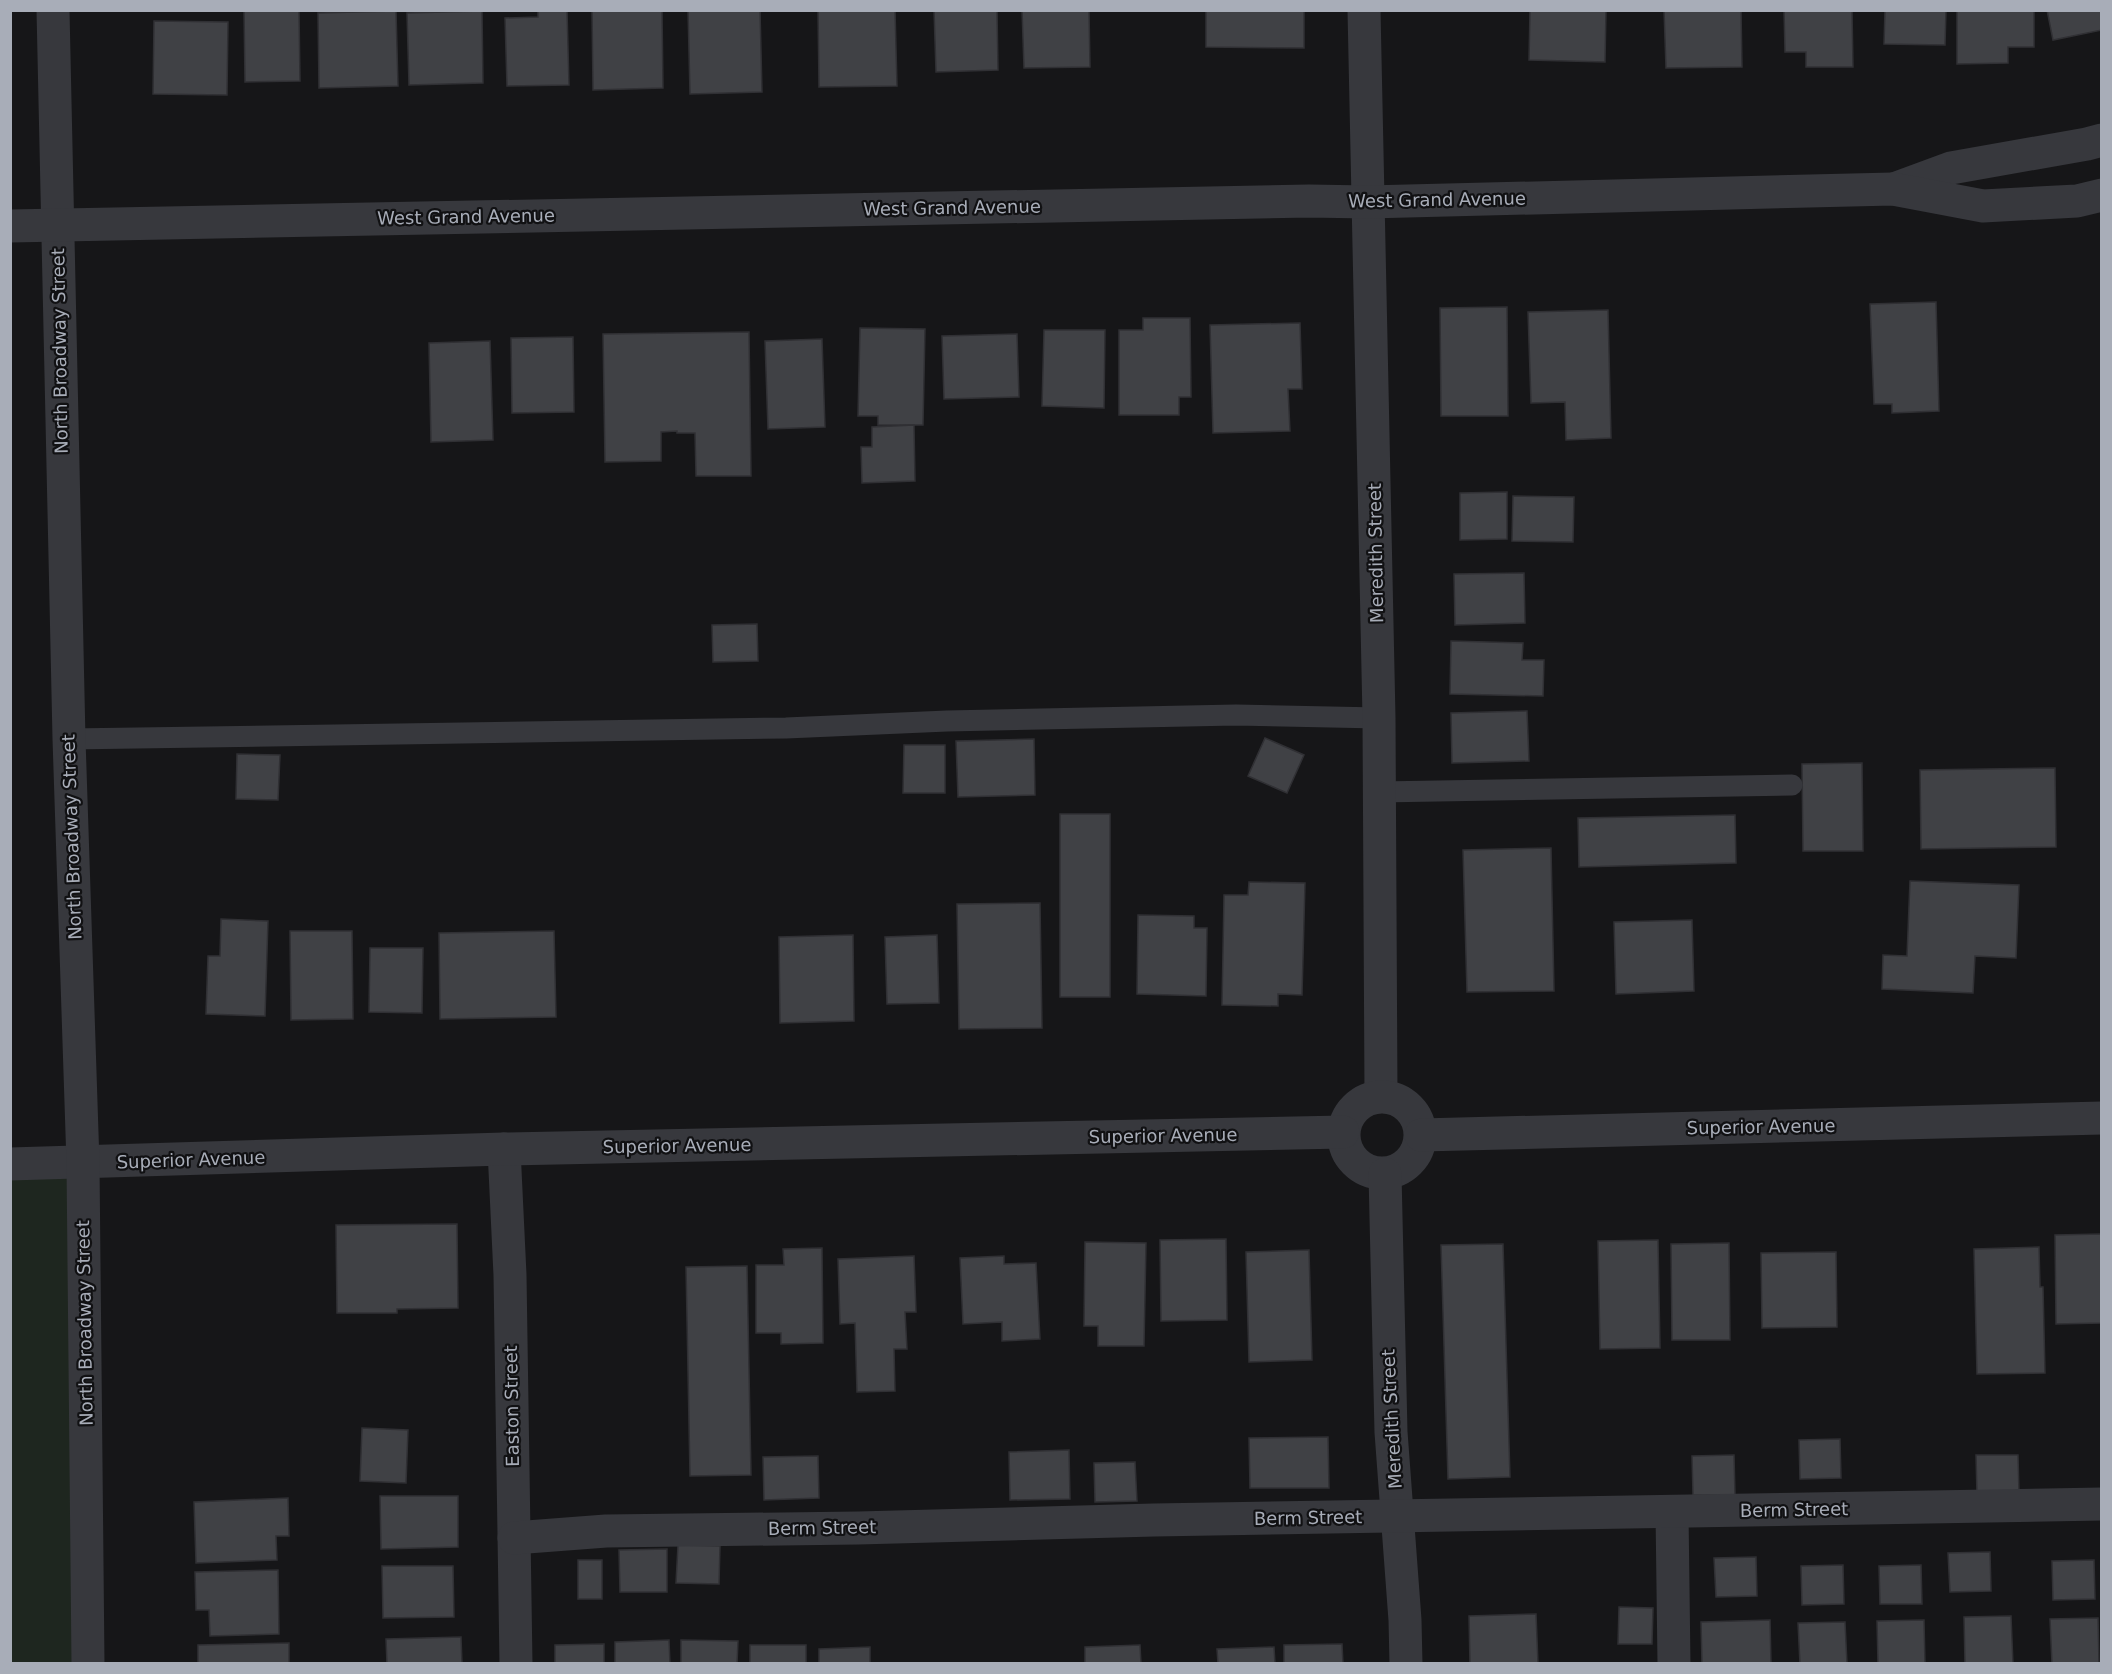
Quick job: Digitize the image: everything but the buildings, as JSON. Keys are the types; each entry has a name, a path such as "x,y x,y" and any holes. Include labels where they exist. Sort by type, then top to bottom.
{"street":[{"name":"North Broadway Street","path":"53,10 69,739 83,1163 88,1664"},
{"name":"Meredith Street","path":"1364,10 1379,718 1381,1096"},
{"name":"West Grand Avenue","path":"1893,189 1951,168 2102,140"},
{"name":"West Grand Avenue","path":"10,226 1309,201 1368,202 1893,189 1983,206 2077,201 2102,195"},
{"path":"1381,1096 1396,1099 1409,1107 1418,1120 1421,1135 1416,1154 1403,1168 1385,1174 1368,1172 1354,1163 1345,1149 1343,1132 1346,1119 1355,1107 1381,1096"},
{"name":"Superior Avenue","path":"1421,1135 2102,1118"},
{"name":"Superior Avenue","path":"10,1164 504,1149 1343,1132"},
{"name":"Easton Street","path":"504,1149 510,1275 516,1664"},
{"name":"Meredith Street","path":"1385,1174 1390,1432 1406,1620 1406,1664"},
{"name":"Berm Street","path":"514,1538 606,1531 2102,1504"},
{"path":"1671,1512 1674,1664"}],"lane":[{"path":"69,739 786,728 1236,715 1379,718"},
{"path":"1379,792 1792,785"}],"shaded area":[{"path":"83,1163 88,1663 11,1663 10,1164"}]}
